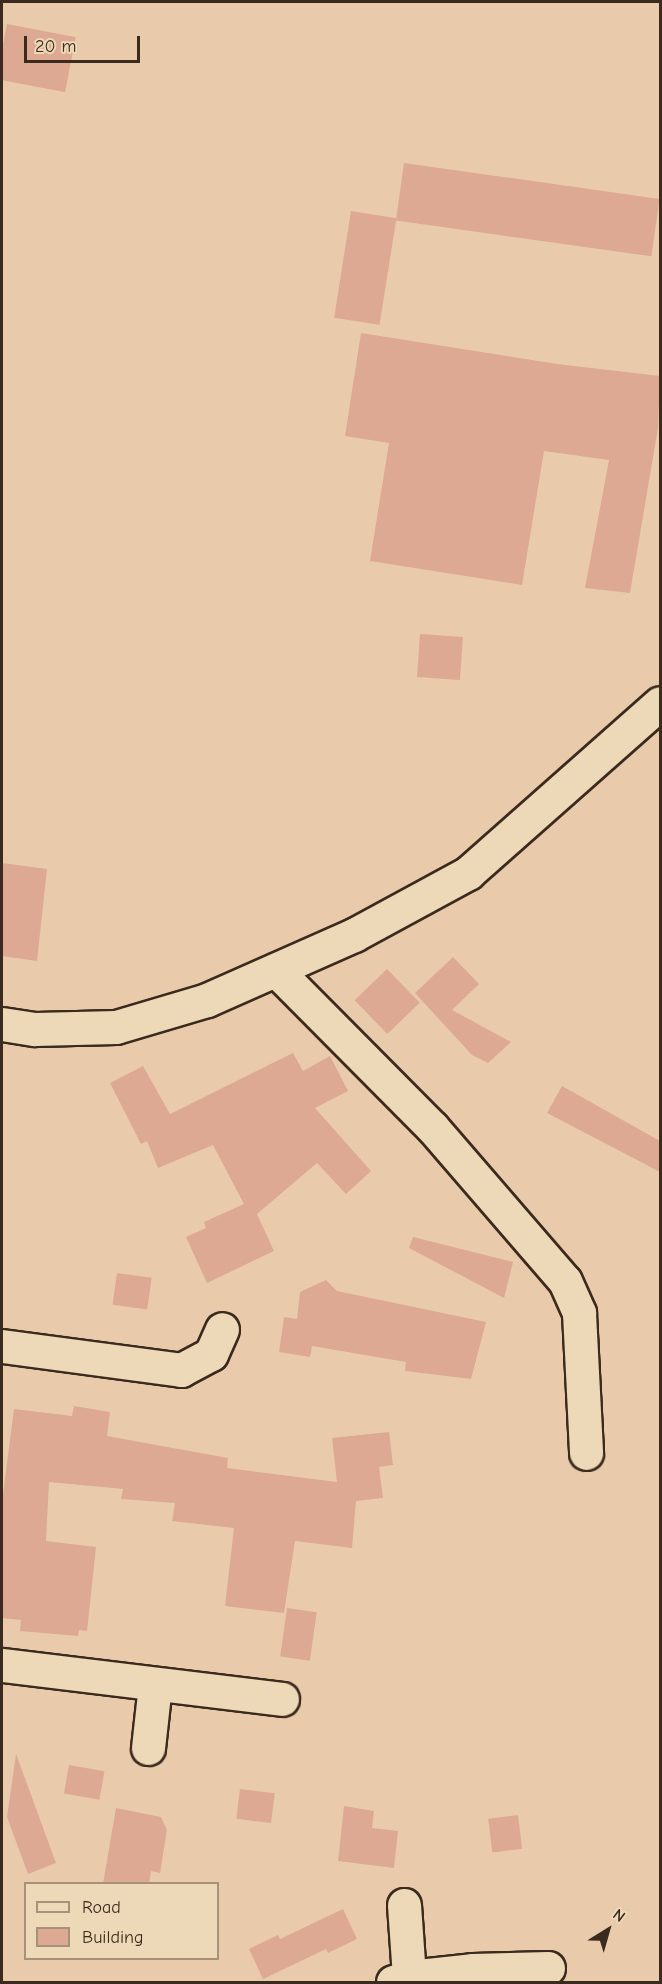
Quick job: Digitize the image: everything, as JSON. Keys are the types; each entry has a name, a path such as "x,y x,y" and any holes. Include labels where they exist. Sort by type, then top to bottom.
{"street":[{"path":"2,1024 35,1029 116,1027 207,1000 354,935 468,873 660,703"},
{"path":"276,970 432,1127 565,1281 579,1313 586,1453"},
{"path":"2,1346 181,1370 211,1354 222,1329"},
{"path":"2,1665 282,1699"},
{"path":"148,1748 155,1685"},
{"path":"404,1905 401,1980 548,1968"}],"building":[{"path":"7,24 76,37 65,92 2,80 2,50"},
{"path":"404,163 659,199 651,256 396,220"},
{"path":"351,211 396,218 380,325 334,318"},
{"path":"361,333 557,364 660,376 658,428 630,593 585,588 609,460 544,451 522,585 370,561 389,443 345,436"},
{"path":"420,634 463,637 460,680 417,677"},
{"path":"2,863 47,869 37,961 2,956"},
{"path":"453,957 479,984 452,1010 511,1042 488,1063 472,1055 415,993"},
{"path":"387,969 420,1003 387,1034 355,1000"},
{"path":"293,1053 303,1071 330,1056 348,1091 315,1108 371,1171 346,1194 317,1163 257,1214 274,1251 207,1283 186,1237 206,1228 204,1222 244,1204 213,1145 158,1168 147,1141 141,1144 110,1083 143,1066 170,1114"},
{"path":"562,1086 660,1141 660,1172 547,1113"},
{"path":"413,1237 513,1262 504,1298 409,1248"},
{"path":"117,1273 152,1278 147,1310 113,1305"},
{"path":"326,1280 337,1291 486,1322 471,1379 405,1371 406,1362 312,1346 310,1357 279,1352 284,1317 297,1319 300,1292"},
{"path":"74,1406 110,1412 107,1436 228,1458 227,1468 337,1482 332,1438 389,1432 393,1465 379,1467 383,1498 356,1501 352,1548 295,1541 284,1613 225,1606 234,1528 172,1521 175,1503 121,1499 123,1489 49,1482 46,1541 96,1547 87,1631 79,1630 78,1636 20,1631 21,1620 2,1618 2,1502 14,1409 72,1416"},
{"path":"287,1608 317,1612 310,1661 280,1657"},
{"path":"16,1754 56,1863 28,1874 7,1817"},
{"path":"69,1765 104,1771 99,1800 64,1794"},
{"path":"240,1789 275,1793 271,1823 236,1819"},
{"path":"344,1806 374,1811 372,1828 398,1831 394,1868 338,1861"},
{"path":"116,1808 161,1817 167,1830 160,1873 151,1871 149,1882 103,1882"},
{"path":"518,1815 522,1849 492,1852 488,1819"},
{"path":"343,1909 357,1939 328,1953 326,1949 263,1979 249,1949 278,1935 280,1939"}]}
